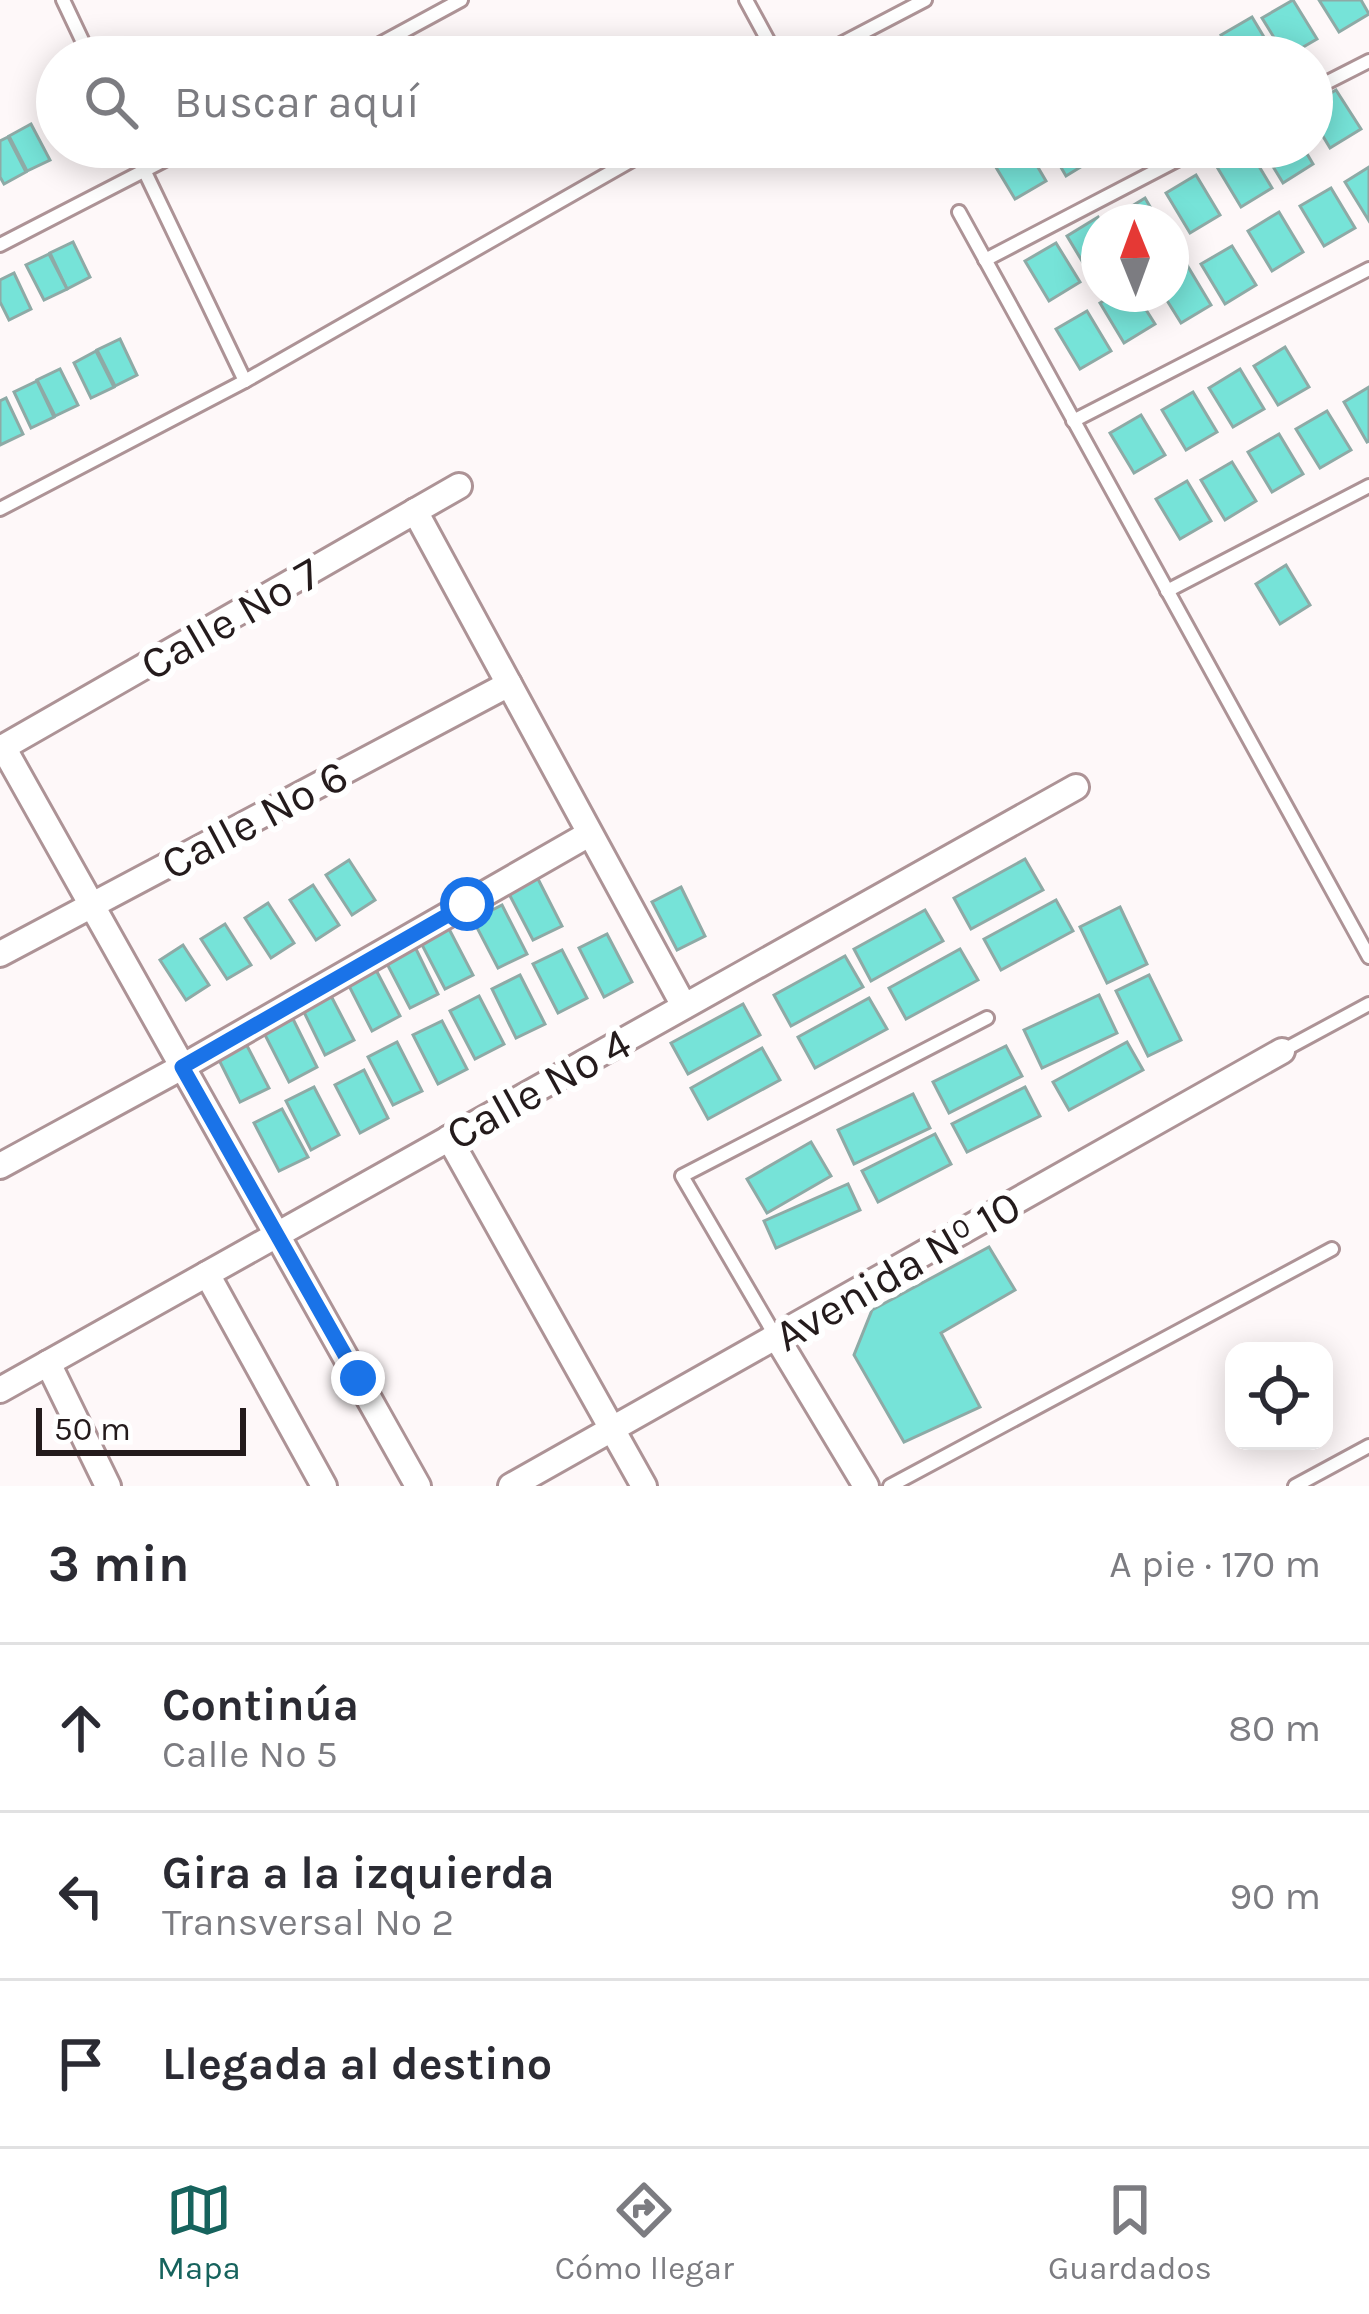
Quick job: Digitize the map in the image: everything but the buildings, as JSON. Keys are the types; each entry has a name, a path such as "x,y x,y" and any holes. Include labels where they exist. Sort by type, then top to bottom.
{"street":[{"name":"Calle Nº 7","path":"2,748 459,486"},
{"path":"415,511 684,1006"},
{"name":"Calle Nº 6","path":"0,954 509,684"},
{"path":"2,748 418,1486"},
{"name":"Calle Nº 4","path":"0,1390 1076,787"},
{"path":"0,1166 589,834"},
{"name":"Avenida N⁰ 10","path":"511,1486 1282,1051"},
{"path":"449,1138 644,1486"},
{"path":"207,1274 325,1486"},
{"path":"777,1338 866,1486"},
{"path":"48,1363 108,1486"}],"lane":[{"path":"63,0 80,36"},
{"path":"395,36 461,0"},
{"path":"746,0 766,36"},
{"path":"856,36 925,0"},
{"path":"1333,79 1369,61"},
{"path":"144,168 244,381"},
{"path":"0,245 151,168"},
{"path":"0,509 244,381 618,168"},
{"path":"985,260 1162,168"},
{"path":"958,212 1369,957"},
{"path":"1073,421 1369,269"},
{"path":"1168,591 1369,487"},
{"path":"1282,1051 1369,1004"},
{"path":"777,1338 682,1176 987,1018"},
{"path":"890,1486 1332,1249"},
{"path":"1295,1486 1369,1446"}],"route":[{"path":"358,1378 182,1067 467,904"}]}
